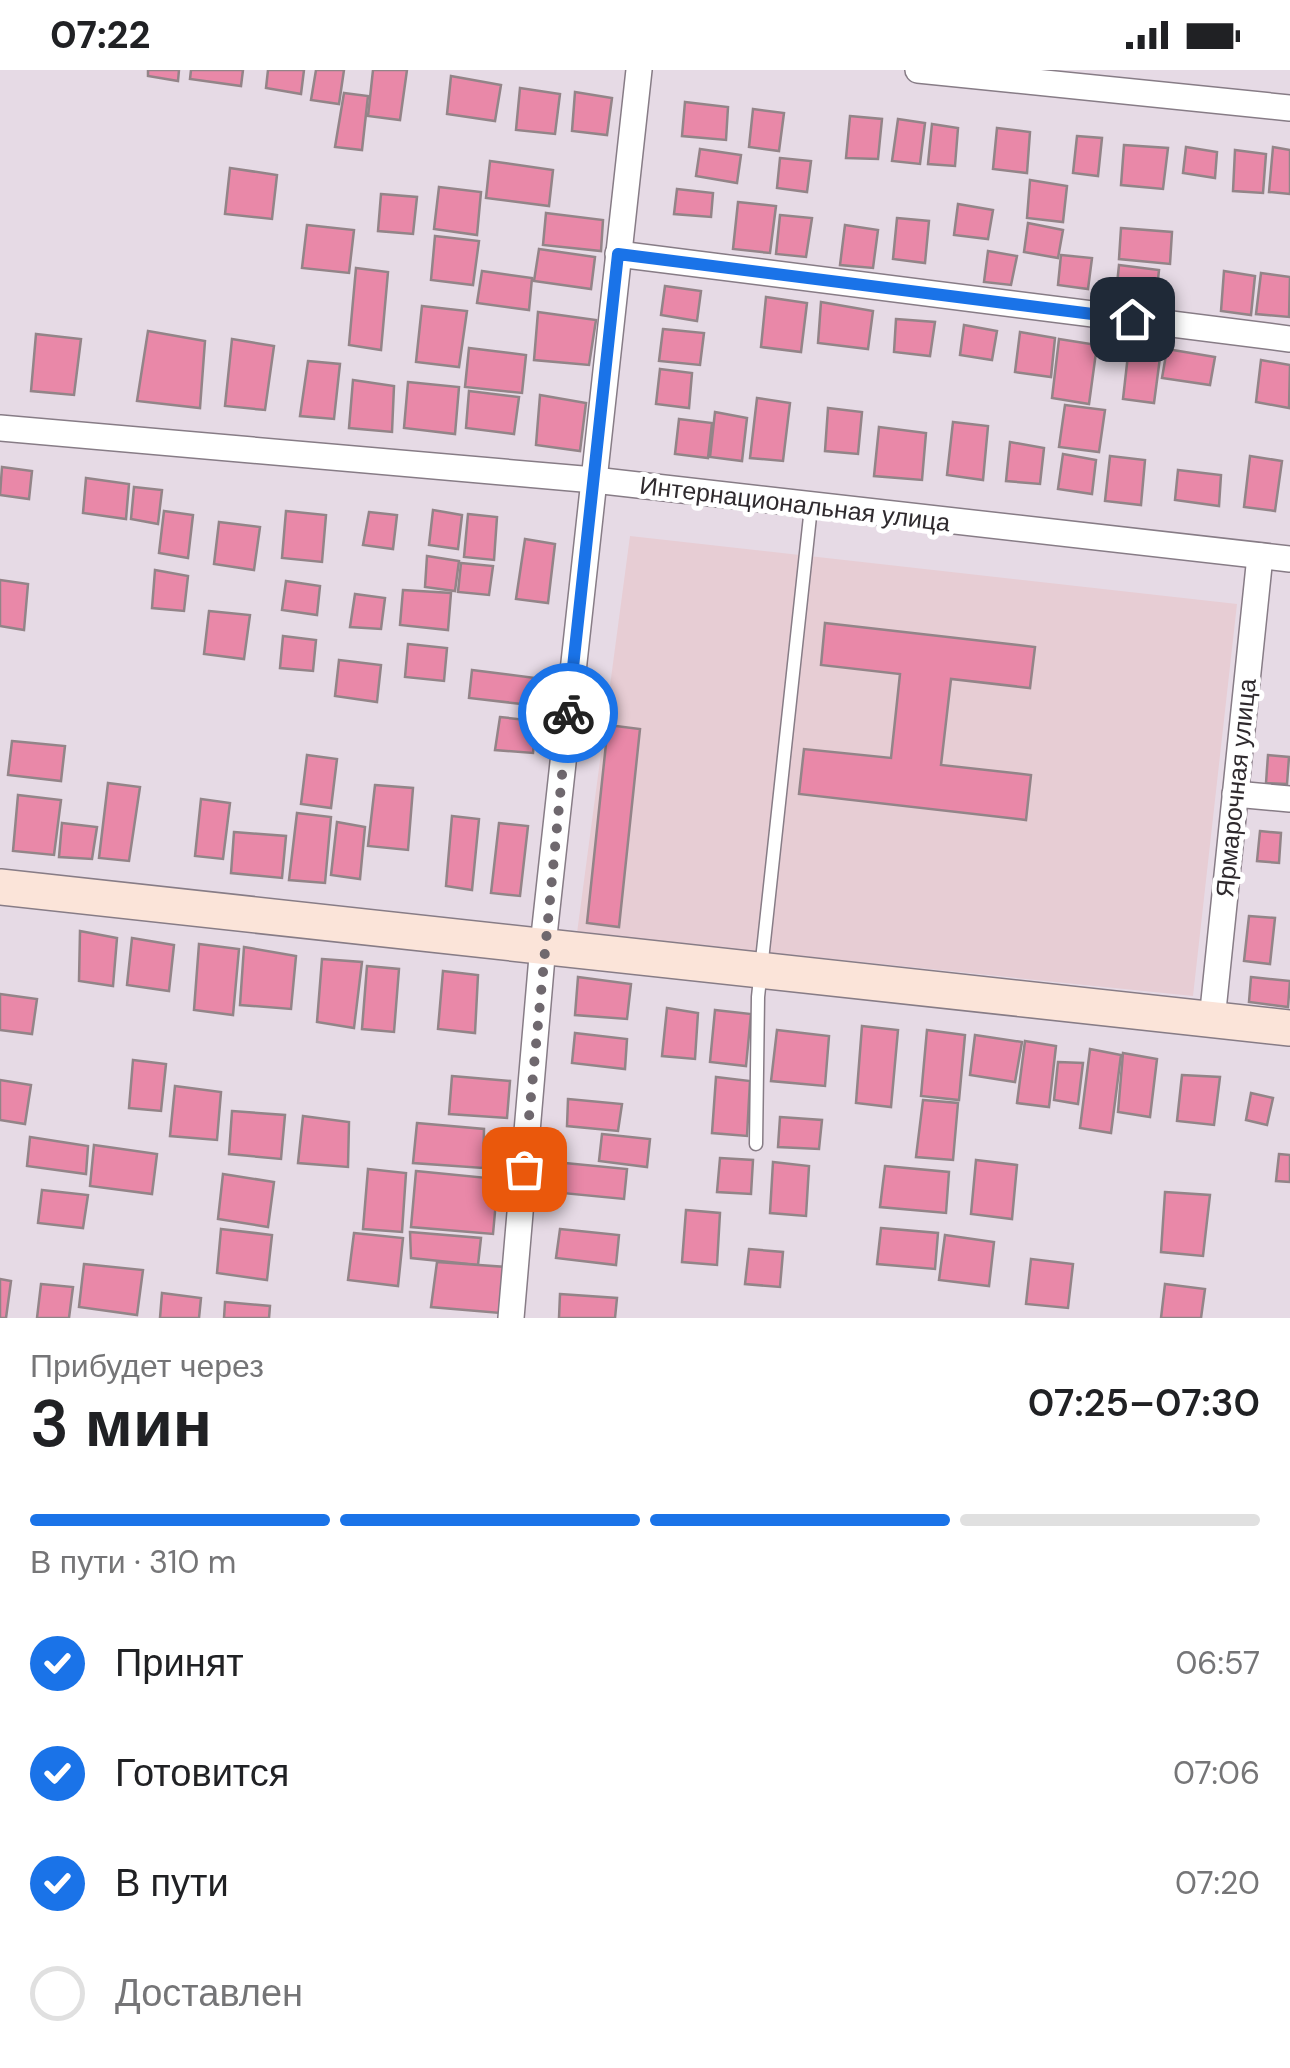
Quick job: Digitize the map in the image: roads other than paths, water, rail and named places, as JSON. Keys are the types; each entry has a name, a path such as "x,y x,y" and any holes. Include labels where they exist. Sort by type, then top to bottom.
{"main road":[{"path":"0,888 1290,1028"}],"street":[{"path":"512,1318 543,945 639,70"},
{"path":"918,70 1290,108"},
{"path":"618,254 1290,339"},
{"name":"Интернациональная улица","path":"0,428 594,480 811,508 1290,558"},
{"name":"Ярмарочная улица","path":"1212,1020 1260,556"},
{"path":"1235,794 1290,799"}],"lane":[{"path":"756,1144 760,968 811,508"}]}
